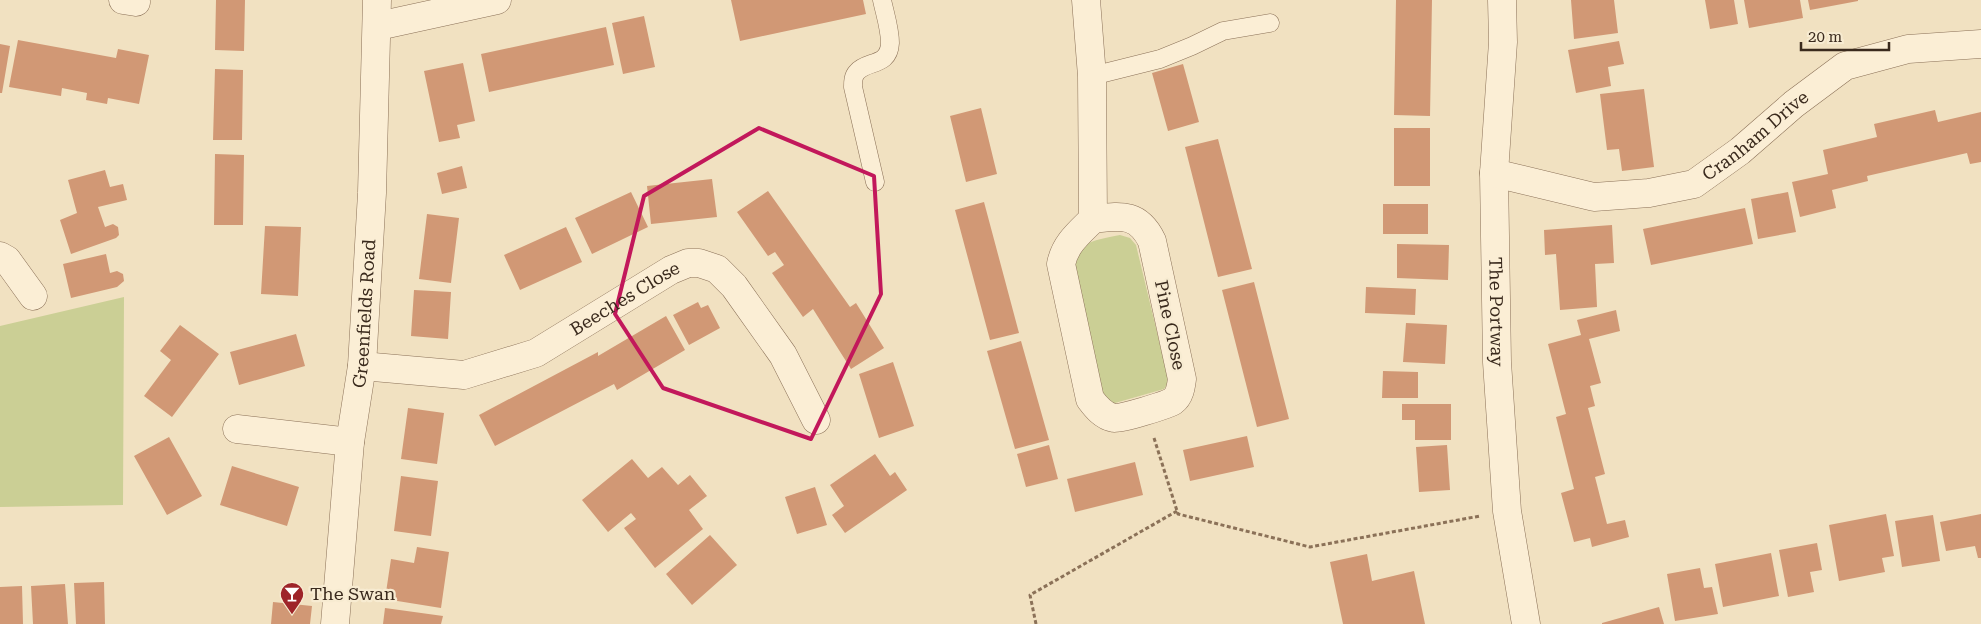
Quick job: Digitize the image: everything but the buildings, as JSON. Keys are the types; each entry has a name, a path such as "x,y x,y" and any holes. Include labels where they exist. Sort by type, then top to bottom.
{"street":[{"path":"378,13 497,0"},
{"path":"1086,0 1092,76 1093,219"},
{"name":"The Portway","path":"1502,0 1503,42 1494,174 1497,362 1508,511 1526,624"},
{"name":"Greenfields Road","path":"334,624 350,442 362,366 372,193 378,13"},
{"name":"Cranham Drive","path":"1494,174 1594,197 1649,193 1694,184 1740,150 1794,104 1845,66 1908,50 1981,44"},
{"name":"Pine Close","path":"1121,216 1134,220 1146,229 1152,241 1182,379 1180,390 1174,400 1145,411 1115,418 1101,412 1090,399 1061,264 1063,253 1069,244 1093,219 1121,216"},
{"path":"0,256 7,260 33,296"},
{"name":"Beeches Close","path":"362,366 464,375 536,352 671,270 688,263 699,263 717,269 734,286 783,356 816,420"},
{"path":"237,429 350,442"}],"lane":[{"path":"875,182 852,87 854,75 858,70 882,61 888,52 890,44 889,32 882,0"},
{"path":"1092,76 1160,59 1223,31 1270,23"}],"path":[{"path":"1145,411 1178,514 1310,547 1508,511"},
{"path":"1036,624 1030,595 1177,511"}],"highlighted area":[{"path":"759,128 874,176 881,294 811,439 663,388 615,314 644,196"}],"green space":[{"path":"1120,235 1130,238 1136,245 1169,382 1164,389 1115,403 1108,403 1101,394 1070,261 1080,249 1091,242"},
{"path":"124,297 123,505 0,507 0,326"}],"place":[{"name":"The Swan","path":"292,615"}]}
